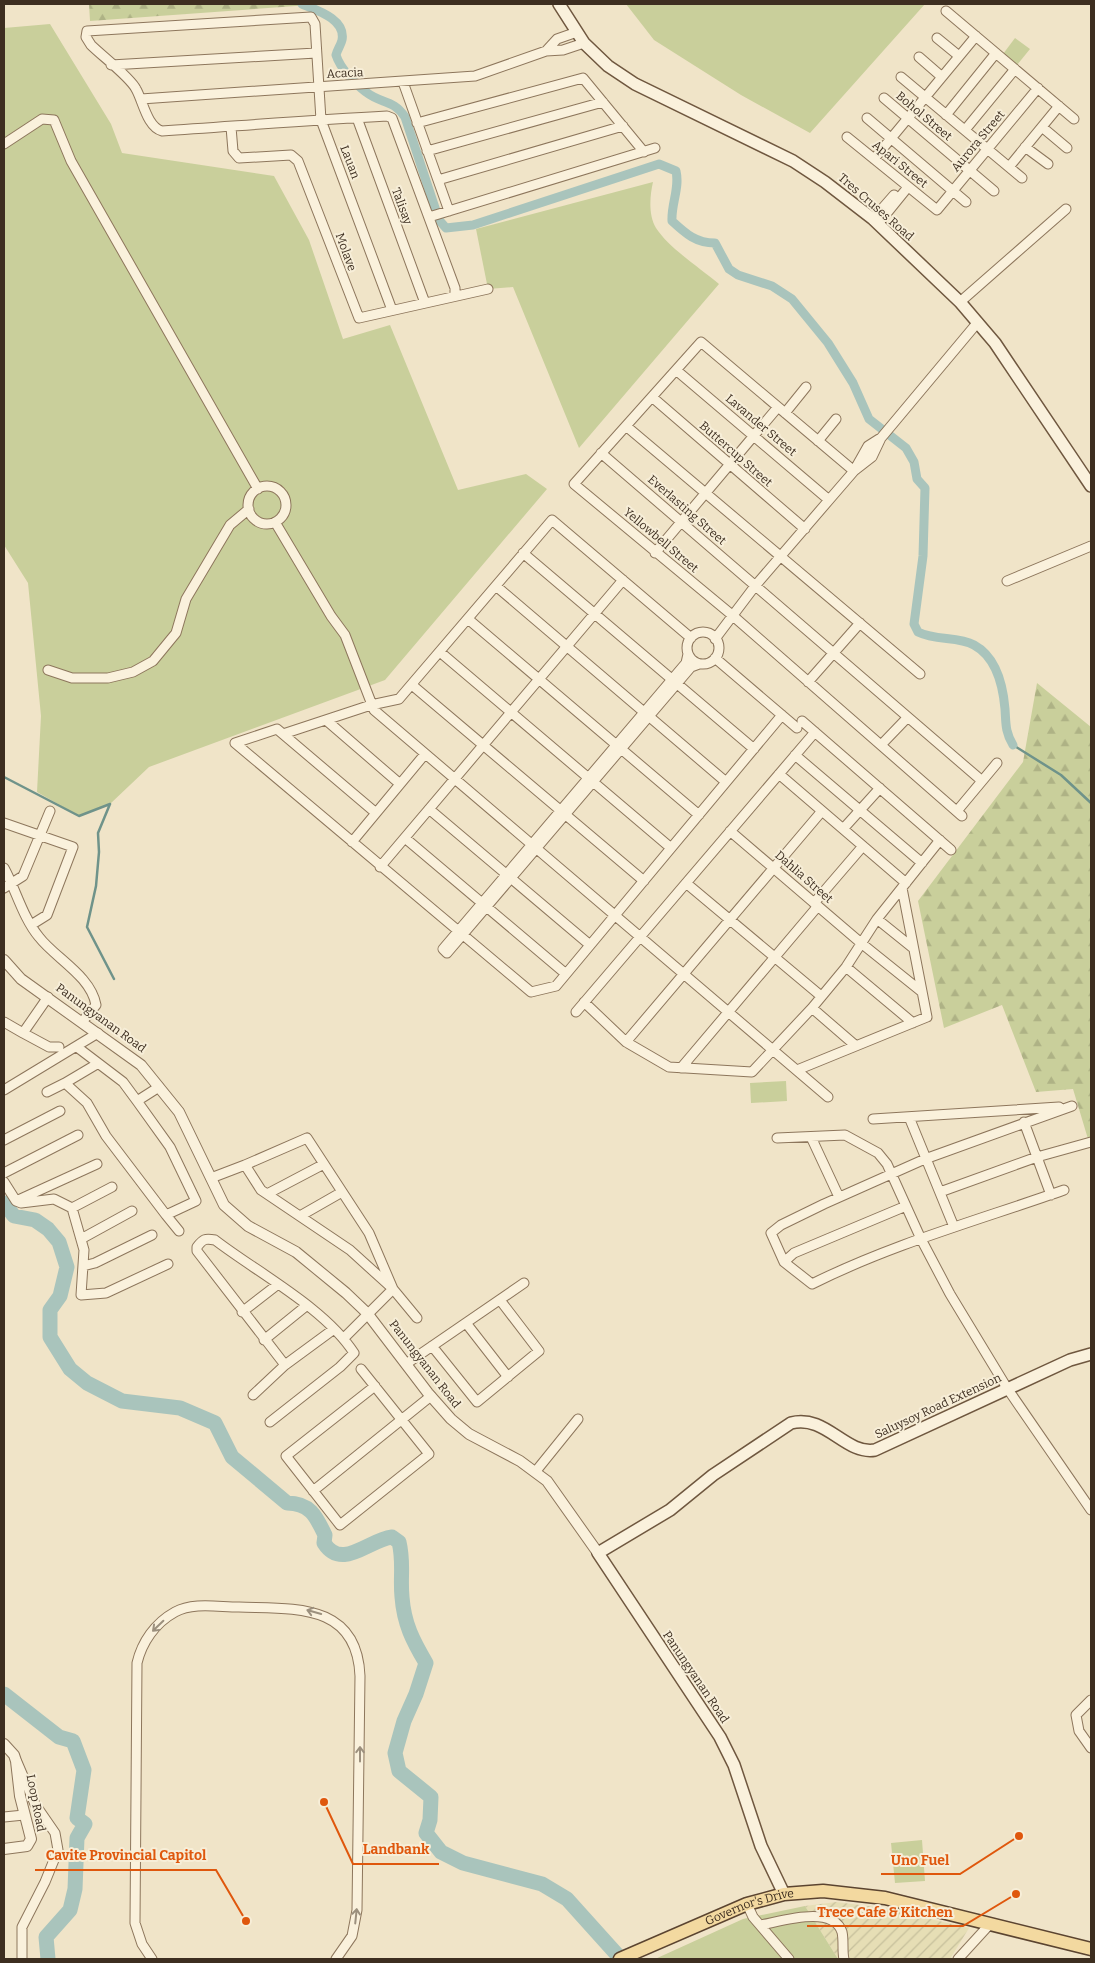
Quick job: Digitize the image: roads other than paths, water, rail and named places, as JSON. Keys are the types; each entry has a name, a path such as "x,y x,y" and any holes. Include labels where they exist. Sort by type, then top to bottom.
{"main road":[{"name":"Tres Cruses Road","path":"559,4 584,44 608,66 635,84 793,161 825,182 876,222 960,302 978,322 995,343 1091,486"},
{"name":"Saluysoy Road Extension","path":"598,1553 670,1510 713,1475 790,1423 799,1421 809,1422 867,1452 1070,1360 1091,1354"},
{"name":"Panungyanan Road","path":"598,1553 720,1737 734,1765 761,1846 784,1894"},
{"name":"Governor's Drive","path":"620,1959 747,1904 784,1894 823,1891 870,1895 1091,1949"}],"street":[{"path":"946,11 1074,119"},
{"name":"Lauan","path":"111,65 91,45 86,37 87,31 310,17 315,24 321,120 392,310"},
{"name":"Acacia","path":"546,51 557,39 577,32"},
{"path":"565,36 571,47"},
{"path":"874,159 976,36"},
{"path":"936,38 959,56"},
{"name":"Acacia","path":"141,99 476,76 546,51 584,44"},
{"path":"111,65 316,52"},
{"path":"946,114 996,53"},
{"path":"919,57 942,77"},
{"path":"111,65 135,87 152,124 157,130 388,116 392,118 431,216 455,296"},
{"path":"964,130 1015,69"},
{"path":"901,77 1022,178"},
{"path":"417,123 583,78 644,152"},
{"path":"403,82 447,211"},
{"name":"Aurora Street","path":"937,210 1038,88"},
{"name":"Bohol Street","path":"884,98 994,191"},
{"path":"427,151 603,102"},
{"path":"1009,167 1059,106"},
{"name":"Talisay","path":"356,118 425,303"},
{"path":"867,118 966,202"},
{"path":"4,144 42,119 54,120 71,161 258,489"},
{"name":"Molave","path":"231,126 233,151 239,158 290,155 298,160 356,315 363,318 488,289"},
{"path":"438,180 623,126"},
{"path":"1042,127 1067,148"},
{"name":"Apari Street","path":"847,137 937,210"},
{"path":"1025,147 1048,164"},
{"path":"431,216 656,148"},
{"path":"876,222 906,185"},
{"path":"960,302 1066,209"},
{"path":"712,636 732,616 854,471 872,457 881,438 978,322"},
{"path":"601,453 701,342 854,471"},
{"name":"Lavander Street","path":"676,370 829,500"},
{"path":"655,553 754,436 806,387"},
{"name":"Buttercup Street","path":"652,398 805,528"},
{"path":"818,441 836,419"},
{"path":"626,426 920,674"},
{"name":"Yellowbell Street","path":"601,453 574,484 732,616 959,814 981,780"},
{"name":"Everlasting Street","path":"601,453 981,780"},
{"path":"272,487 284,496 285,510 275,522 266,523 257,520 249,509 249,500 258,489 272,487"},
{"path":"48,670 72,678 108,678 133,672 153,661 176,633 186,599 230,525 249,509"},
{"path":"283,734 372,705 399,699 552,520 691,638"},
{"path":"275,522 331,616 345,635 353,651 374,710 828,1096"},
{"path":"1007,581 1045,567 1091,546"},
{"path":"523,553 754,749"},
{"path":"380,867 623,580"},
{"path":"496,586 726,782"},
{"path":"468,619 699,815"},
{"path":"808,682 860,624"},
{"path":"460,934 675,681 691,667 708,663 716,658 719,646 712,636 701,633 691,638 686,663 675,681"},
{"path":"440,652 671,848"},
{"path":"688,654 699,664"},
{"path":"716,658 782,715 814,732 951,850"},
{"path":"412,686 644,881"},
{"path":"376,813 277,729 235,743 380,867 531,992 556,986 782,715"},
{"path":"881,745 907,718"},
{"path":"326,720 400,784"},
{"path":"576,1012 814,732"},
{"path":"352,842 425,754"},
{"path":"795,754 922,863"},
{"path":"981,780 997,763"},
{"path":"778,774 863,846 904,886 913,948 927,1017 797,1070"},
{"path":"843,829 880,788"},
{"path":"429,809 590,946"},
{"path":"8,886 23,876 50,811"},
{"path":"626,1042 775,869 822,811"},
{"path":"4,823 73,847 47,915 31,925"},
{"name":"Dahlia Street","path":"730,831 861,943 922,992"},
{"path":"405,838 566,974"},
{"path":"584,1002 626,1042 669,1067 752,1072 812,1008 846,967 877,919 940,840"},
{"path":"681,1068 774,958 863,846"},
{"path":"4,868 8,886 39,938 78,974 94,997 95,1008 82,1022"},
{"path":"686,883 821,996"},
{"path":"877,919 913,948"},
{"name":"Panungyanan Road","path":"4,960 21,979 48,996 141,1065 179,1112 224,1205 248,1226 296,1252 346,1293 367,1313 431,1396 469,1434 536,1471 547,1481 598,1553"},
{"path":"846,967 913,1022"},
{"path":"23,1033 48,996"},
{"path":"812,1008 856,1046"},
{"path":"4,1022 49,1047 59,1047"},
{"path":"4,1090 98,1033"},
{"path":"76,1046 122,1082 170,1148 196,1201 166,1215"},
{"path":"47,1092 97,1064"},
{"path":"65,1083 87,1102 106,1136 179,1231"},
{"path":"137,1101 159,1087"},
{"path":"873,1119 1072,1106 925,1159 781,1225 771,1233 784,1262 812,1284 843,1269 921,1239 1064,1190"},
{"path":"4,1140 60,1111"},
{"path":"910,1117 925,1159 954,1227"},
{"path":"1024,1122 1051,1195"},
{"path":"4,1173 78,1135"},
{"path":"777,1138 845,1135 858,1140 878,1153 887,1164 921,1239 950,1294 1007,1388 1091,1510"},
{"path":"811,1136 839,1197"},
{"path":"211,1178 307,1138 370,1233 393,1289"},
{"path":"940,1192 1037,1157 1091,1142"},
{"path":"16,1201 97,1164"},
{"path":"267,1194 324,1164"},
{"path":"245,1165 261,1190 350,1250 393,1289 418,1318"},
{"path":"4,1182 16,1201 21,1203 54,1199 72,1208 84,1250 81,1295 106,1293 168,1264"},
{"path":"72,1208 112,1187"},
{"path":"300,1216 342,1192"},
{"path":"784,1262 794,1253 906,1206"},
{"path":"81,1239 132,1211"},
{"path":"83,1266 95,1263 152,1236"},
{"path":"270,1422 354,1353 344,1338 334,1329 278,1285 215,1240 206,1238 202,1240 197,1247 197,1251 242,1312 285,1365"},
{"path":"406,1364 524,1283"},
{"path":"242,1312 278,1285"},
{"path":"344,1338 367,1313 384,1301 393,1289"},
{"path":"432,1346 478,1402 539,1351 500,1300"},
{"path":"264,1340 306,1306"},
{"path":"466,1322 508,1377"},
{"path":"253,1395 285,1365 334,1329"},
{"path":"361,1369 375,1386 401,1420 429,1454 340,1525 286,1456 375,1386"},
{"path":"313,1491 431,1396"},
{"path":"536,1471 578,1419"},
{"path":"152,1959 139,1937 135,1916 137,1663 145,1641 158,1625 180,1610 200,1606 314,1611 334,1622 347,1635 355,1649 360,1676 357,1910 356,1923 349,1942 336,1959"},
{"path":"1091,1700 1076,1714 1079,1731 1091,1748"},
{"path":"4,1744 14,1755 35,1804 55,1834 58,1850 22,1927 22,1959"},
{"name":"Loop Road","path":"4,1849 29,1845 31,1839 24,1815 14,1755"},
{"path":"4,1816 24,1815"},
{"path":"747,1904 760,1925 789,1959"},
{"path":"760,1925 821,1916 835,1924 842,1932 844,1959"},
{"path":"958,1959 990,1924"}],"waterway":[{"path":"302,4 329,16 339,26 342,40 336,55 344,70 353,80 371,96 396,107 405,117 439,220 446,228 473,225 659,164 676,171 677,184 672,221 692,237 708,243 715,243 729,269 738,275 772,286 792,299 828,343 853,383 869,419 906,448 914,462 917,479 925,488 923,556 914,624 918,632 932,637 968,642 982,650 988,657 1000,681 1007,732 1013,745"},
{"path":"1013,745 1061,775 1091,803"},
{"path":"4,777 79,816 110,804"},
{"path":"110,804 98,833 99,852 96,886 87,927 114,979"},
{"path":"4,1203 14,1216 35,1220 48,1229 59,1242 67,1267 60,1296 50,1310 50,1337 70,1369 87,1383 122,1401 180,1408 215,1423 232,1457 287,1503 301,1505 311,1512 325,1535 324,1543 331,1551 339,1554 356,1552 383,1539 392,1537 399,1542 405,1616 413,1640 426,1663 416,1694 404,1721 395,1753 399,1771 431,1797 430,1820 426,1833 441,1852 463,1863 542,1884 567,1899 621,1959"},
{"path":"4,1694 59,1737 73,1741 84,1770 77,1818 85,1824 77,1838 75,1889 70,1910 46,1937 48,1959"}],"place":[{"name":"Landbank","path":"324,1802"},
{"name":"Uno Fuel","path":"1019,1836"},
{"name":"Trece Cafe & Kitchen","path":"1016,1894"},
{"name":"Cavite Provincial Capitol","path":"246,1921"}]}
